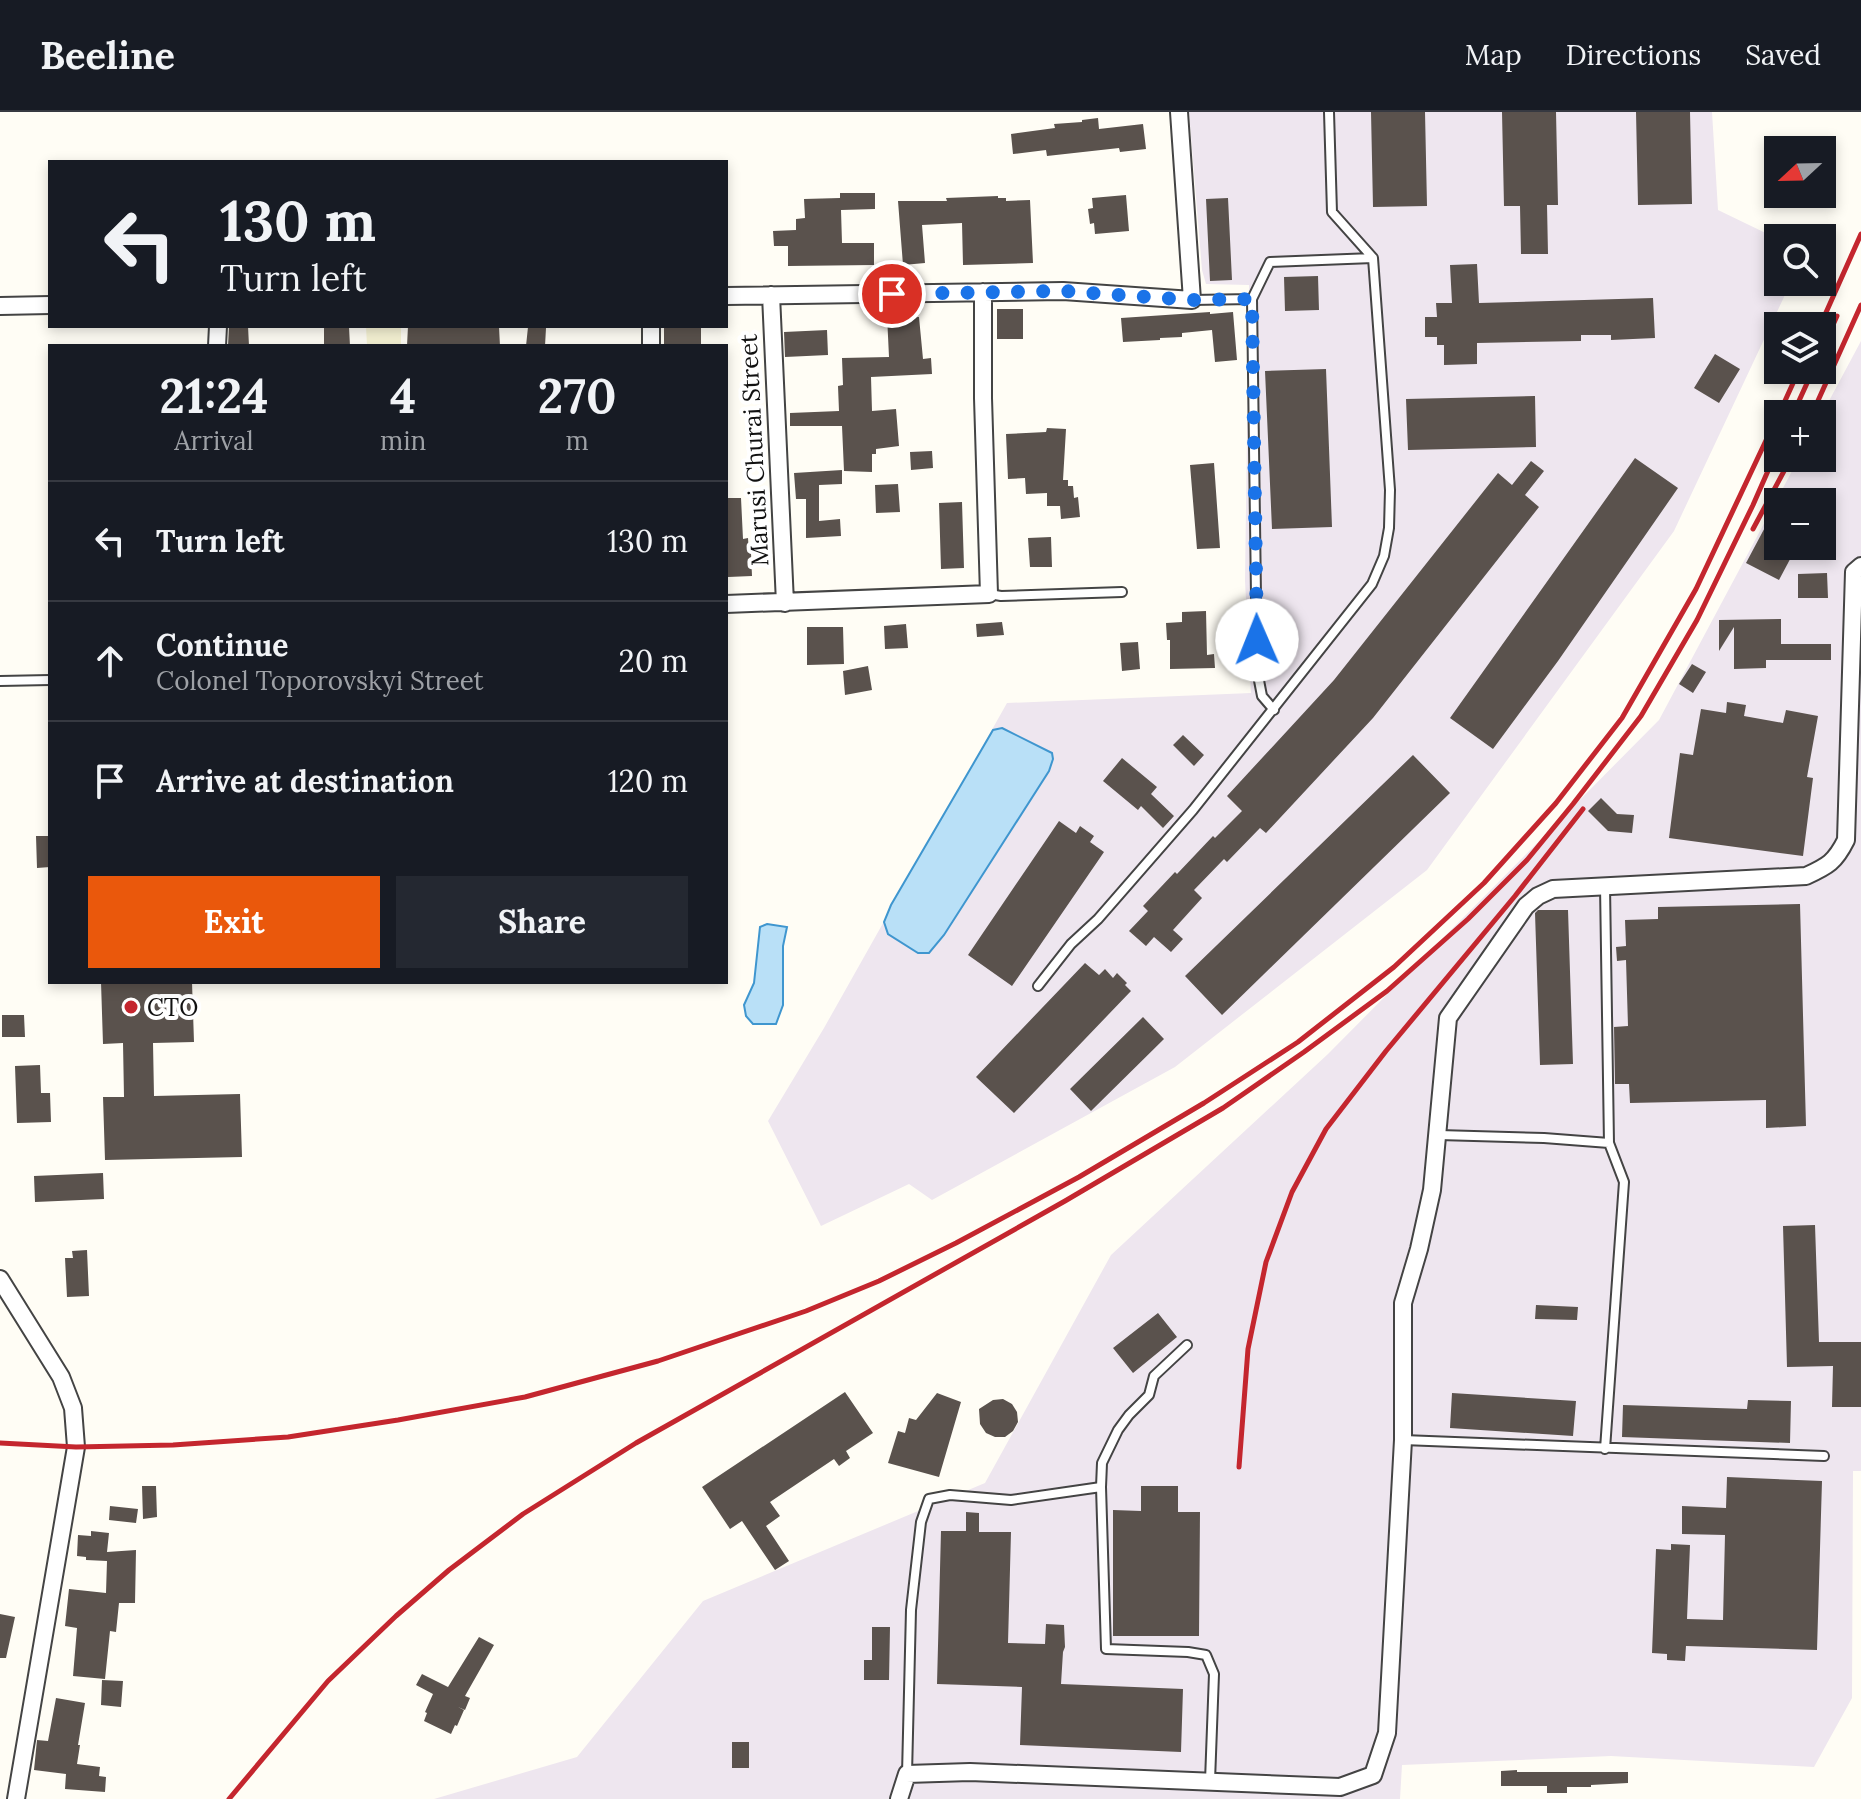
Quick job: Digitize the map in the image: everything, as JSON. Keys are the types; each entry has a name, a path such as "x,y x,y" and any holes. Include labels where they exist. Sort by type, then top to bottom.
{"street":[{"path":"728,296 1063,291 1192,300 1179,112"},
{"path":"728,604 989,594 983,292"},
{"name":"Marusi Churai Street","path":"771,295 785,603"},
{"path":"0,306 48,305"},
{"path":"899,1799 907,1774 970,1772 1340,1787 1373,1775 1387,1733 1403,1440 1403,1303 1432,1190 1448,1018 1526,906 1553,889 1806,876 1837,857 1846,840 1854,572 1861,566"},
{"path":"0,1279 61,1377 73,1408 76,1447 16,1799"}],"lane":[{"path":"1038,986 1071,944 1098,919 1193,810 1274,710 1372,584 1384,556 1389,528 1390,490 1373,258 1332,212 1329,112"},
{"path":"1274,710 1262,696 1257,670 1252,299 1270,262 1373,258"},
{"path":"1192,300 1252,299"},
{"path":"989,594 1122,592"},
{"path":"0,681 48,680"},
{"path":"1605,886 1609,1143 1624,1182 1605,1449"},
{"path":"1439,1135 1609,1143"},
{"path":"1187,1345 1154,1376 1149,1395 1118,1430 1102,1463 1106,1649 1206,1655 1214,1674 1210,1781"},
{"path":"1403,1440 1824,1456"},
{"path":"907,1774 911,1610 921,1522 929,1499 950,1495 1011,1500 1101,1487"}],"shaded area":[{"path":"1189,112 1712,112 1718,210 1764,232 1764,296 1784,296 1777,312 1764,312 1764,339 1674,531 1427,870 1175,1067 932,1200 909,1184 821,1226 768,1121 824,1028 1007,703 1251,693 1245,581 1249,285 1206,284 1202,270"},
{"path":"366,328 401,328 401,344 367,344"},
{"path":"1861,341 1861,1471 1853,1471 1852,1698 1814,1767 1611,1756 1402,1765 1400,1799 434,1799 577,1757 703,1601 985,1483 1111,1255 1328,1054 1659,720 1764,524 1764,560 1836,560 1836,488 1783,488 1792,472 1836,472 1836,400 1829,400"}],"water":[{"path":"1002,728 1052,753 1049,771 944,935 929,953 918,953 888,934 884,922 993,730"},
{"path":"767,924 787,927 783,946 783,1005 776,1024 753,1024 746,1016 744,1005 754,983 760,927"}],"building":[{"path":"1371,112 1425,112 1427,206 1373,207"},
{"path":"1502,112 1556,112 1558,205 1547,205 1548,254 1521,254 1520,206 1504,206"},
{"path":"1636,112 1690,112 1692,204 1638,205"},
{"path":"1098,118 1099,129 1143,124 1146,149 1120,152 1119,148 1047,156 1046,150 1013,154 1011,134"},
{"path":"840,193 875,193 875,209 841,210 842,243 874,243 874,265 788,266 788,246 774,246 773,231 796,230 796,219 805,218 804,199 840,198"},
{"path":"1126,195 1129,231 1095,234 1088,209 1093,208 1092,198"},
{"path":"946,198 1006,198 1006,201 1030,200 1033,263 963,265 962,223 922,225 925,263 903,265 898,201 947,201"},
{"path":"1228,198 1232,280 1210,281 1206,199"},
{"path":"1477,264 1479,303 1653,298 1655,338 1611,340 1611,335 1581,335 1581,341 1477,343 1477,364 1444,365 1444,345 1437,345 1437,337 1425,337 1425,317 1437,317 1436,303 1452,303 1450,265"},
{"path":"1318,276 1319,310 1285,311 1284,277"},
{"path":"997,309 1023,309 1023,339 997,339"},
{"path":"1233,312 1237,360 1215,362 1212,330 1182,333 1182,337 1160,340 1123,342 1121,318"},
{"path":"899,314 900,318 919,317 923,359 931,358 932,374 871,377 872,411 896,409 899,446 876,449 876,454 872,454 872,472 844,471 842,426 790,426 790,413 839,411 838,386 843,385 842,358 889,357 887,315"},
{"path":"229,328 248,328 249,344 228,344"},
{"path":"324,328 349,328 350,344 324,344"},
{"path":"408,328 499,328 500,344 407,344"},
{"path":"528,328 546,328 545,344 526,344"},
{"path":"664,328 701,328 701,344 664,344"},
{"path":"827,330 828,355 785,357 784,332"},
{"path":"1715,354 1740,369 1719,403 1694,388"},
{"path":"1326,369 1332,527 1272,529 1265,371"},
{"path":"1535,396 1536,447 1408,450 1406,399"},
{"path":"1047,428 1066,429 1063,480 1068,480 1068,486 1073,486 1074,498 1078,497 1080,517 1061,519 1060,506 1047,506 1047,493 1026,494 1025,478 1008,479 1006,434 1046,432"},
{"path":"932,451 933,468 911,470 910,452"},
{"path":"1635,458 1678,488 1493,749 1450,718"},
{"path":"1531,461 1544,471 1525,495 1539,507 1373,718 1266,833 1260,828 1194,890 1202,898 1173,930 1183,939 1171,952 1154,937 1146,946 1129,931 1148,911 1143,906 1175,872 1177,874 1242,811 1227,796 1334,680 1498,473 1512,485"},
{"path":"1214,463 1220,548 1197,549 1190,465"},
{"path":"842,470 842,484 819,485 819,521 840,519 841,536 806,538 806,499 796,499 794,473"},
{"path":"898,484 900,512 876,513 875,485"},
{"path":"728,498 741,498 743,539 748,538 752,576 728,577"},
{"path":"962,502 964,568 941,569 939,503"},
{"path":"1764,529 1764,560 1790,560 1779,580 1746,563"},
{"path":"1051,537 1052,567 1030,567 1028,538"},
{"path":"1827,573 1828,598 1798,598 1798,574"},
{"path":"1206,611 1207,655 1214,654 1215,668 1170,669 1170,640 1167,640 1166,623 1182,622 1182,612"},
{"path":"1781,619 1781,644 1831,644 1831,660 1766,660 1766,668 1734,669 1734,627 1719,651 1719,620"},
{"path":"1002,622 1004,635 977,637 976,624"},
{"path":"906,624 908,648 885,649 884,626"},
{"path":"807,627 843,627 844,664 807,665"},
{"path":"1138,642 1140,669 1122,671 1120,643"},
{"path":"1692,664 1706,672 1693,693 1679,684"},
{"path":"868,666 872,690 845,695 843,671"},
{"path":"1727,702 1746,705 1744,716 1783,723 1786,710 1818,716 1807,777 1813,778 1803,856 1669,838 1680,753 1693,755 1701,709 1726,713"},
{"path":"1183,735 1204,755 1194,766 1173,745"},
{"path":"1413,755 1450,793 1222,1015 1185,976"},
{"path":"1122,758 1157,787 1151,794 1174,816 1163,828 1141,806 1138,810 1103,781"},
{"path":"1601,798 1617,814 1634,815 1632,833 1608,831 1588,811"},
{"path":"1059,821 1076,833 1080,826 1094,836 1090,842 1104,852 1012,986 968,955"},
{"path":"36,836 48,836 48,867 37,868"},
{"path":"1800,904 1806,1126 1766,1128 1766,1100 1630,1103 1629,1084 1615,1084 1614,1027 1628,1026 1626,960 1617,961 1616,947 1626,946 1625,920 1658,919 1658,907"},
{"path":"1538,910 1568,910 1573,1064 1540,1065 1535,913"},
{"path":"1085,963 1099,975 1105,969 1113,978 1117,973 1131,991 1014,1113 976,1077"},
{"path":"101,984 192,984 194,1042 153,1043 154,1096 240,1094 242,1157 105,1160 103,1097 124,1097 123,1043 103,1044"},
{"path":"2,1015 24,1015 25,1037 2,1037"},
{"path":"1143,1017 1164,1039 1091,1111 1070,1089"},
{"path":"40,1065 41,1093 50,1093 51,1122 17,1123 15,1066"},
{"path":"103,1173 104,1199 35,1202 34,1176"},
{"path":"1815,1225 1819,1342 1861,1342 1861,1407 1832,1407 1833,1366 1787,1367 1783,1226"},
{"path":"87,1250 89,1296 67,1297 65,1258 73,1258 72,1251"},
{"path":"1536,1305 1578,1307 1577,1320 1535,1319"},
{"path":"1158,1313 1177,1337 1133,1373 1113,1348"},
{"path":"845,1392 873,1433 846,1451 850,1458 839,1466 834,1459 770,1502 780,1516 766,1526 789,1561 775,1570 742,1521 730,1529 702,1487"},
{"path":"937,1393 961,1402 939,1477 888,1463 898,1431 905,1433 909,1418 916,1420"},
{"path":"1452,1393 1576,1401 1573,1436 1450,1428"},
{"path":"1003,1399 1012,1404 1018,1422 1005,1437 995,1437 986,1433 980,1424 979,1409 993,1400"},
{"path":"1748,1400 1791,1401 1790,1443 1622,1437 1623,1405 1747,1409"},
{"path":"1727,1477 1822,1481 1817,1650 1686,1646 1685,1661 1667,1660 1667,1654 1652,1653 1656,1549 1671,1550 1671,1544 1690,1545 1687,1619 1723,1620 1725,1535 1682,1534 1682,1506 1726,1508"},
{"path":"142,1486 156,1486 157,1517 143,1519"},
{"path":"1141,1486 1178,1486 1178,1512 1200,1512 1199,1636 1113,1636 1113,1510 1141,1511"},
{"path":"110,1506 138,1509 136,1523 109,1520"},
{"path":"966,1512 979,1513 979,1532 1011,1532 1008,1643 1045,1644 1046,1624 1064,1625 1061,1684 1183,1689 1181,1752 1020,1745 1022,1687 937,1684 941,1531 966,1531"},
{"path":"91,1531 109,1533 107,1552 136,1550 135,1603 119,1603 116,1632 110,1631 105,1679 73,1676 77,1628 65,1626 69,1589 106,1593 107,1561 86,1560 86,1557 77,1556 78,1535 91,1536"},
{"path":"0,1614 15,1617 6,1658 0,1658"},
{"path":"872,1627 890,1627 889,1680 864,1680 864,1660 872,1660"},
{"path":"479,1637 494,1645 465,1696 470,1698 465,1710 458,1707 464,1710 451,1734 424,1721 433,1694 416,1685 422,1674 448,1687"},
{"path":"102,1680 123,1681 121,1707 101,1705"},
{"path":"56,1698 85,1703 77,1764 100,1767 99,1776 106,1777 105,1792 65,1789 66,1774 34,1770 37,1740 48,1741"},
{"path":"732,1742 749,1742 749,1768 732,1768"},
{"path":"1501,1771 1628,1772 1628,1783 1567,1787 1567,1793 1547,1793 1547,1786 1501,1786"}],"railway":[{"path":"1826,312 1861,234"},
{"path":"1818,400 1861,305"},
{"path":"1785,400 1793,384"},
{"path":"1799,400 1807,384"},
{"path":"0,1443 76,1447 173,1445 288,1437 525,1397 658,1361 806,1311 879,1281 1079,1177 1204,1103 1298,1042 1394,967 1484,883 1556,803 1622,718 1696,589 1764,445"},
{"path":"229,1799 328,1681 449,1570 523,1514 636,1443 1065,1201 1223,1108 1387,991 1468,919 1527,860 1641,716 1697,620 1767,472"},
{"path":"1753,529 1784,472"},
{"path":"1239,1467 1248,1349 1266,1262 1292,1192 1326,1129 1583,809"}],"place":[{"name":"СТО","path":"131,1007"}],"route":[{"path":"892,294 1063,291 1192,300 1252,299 1257,640"}]}
